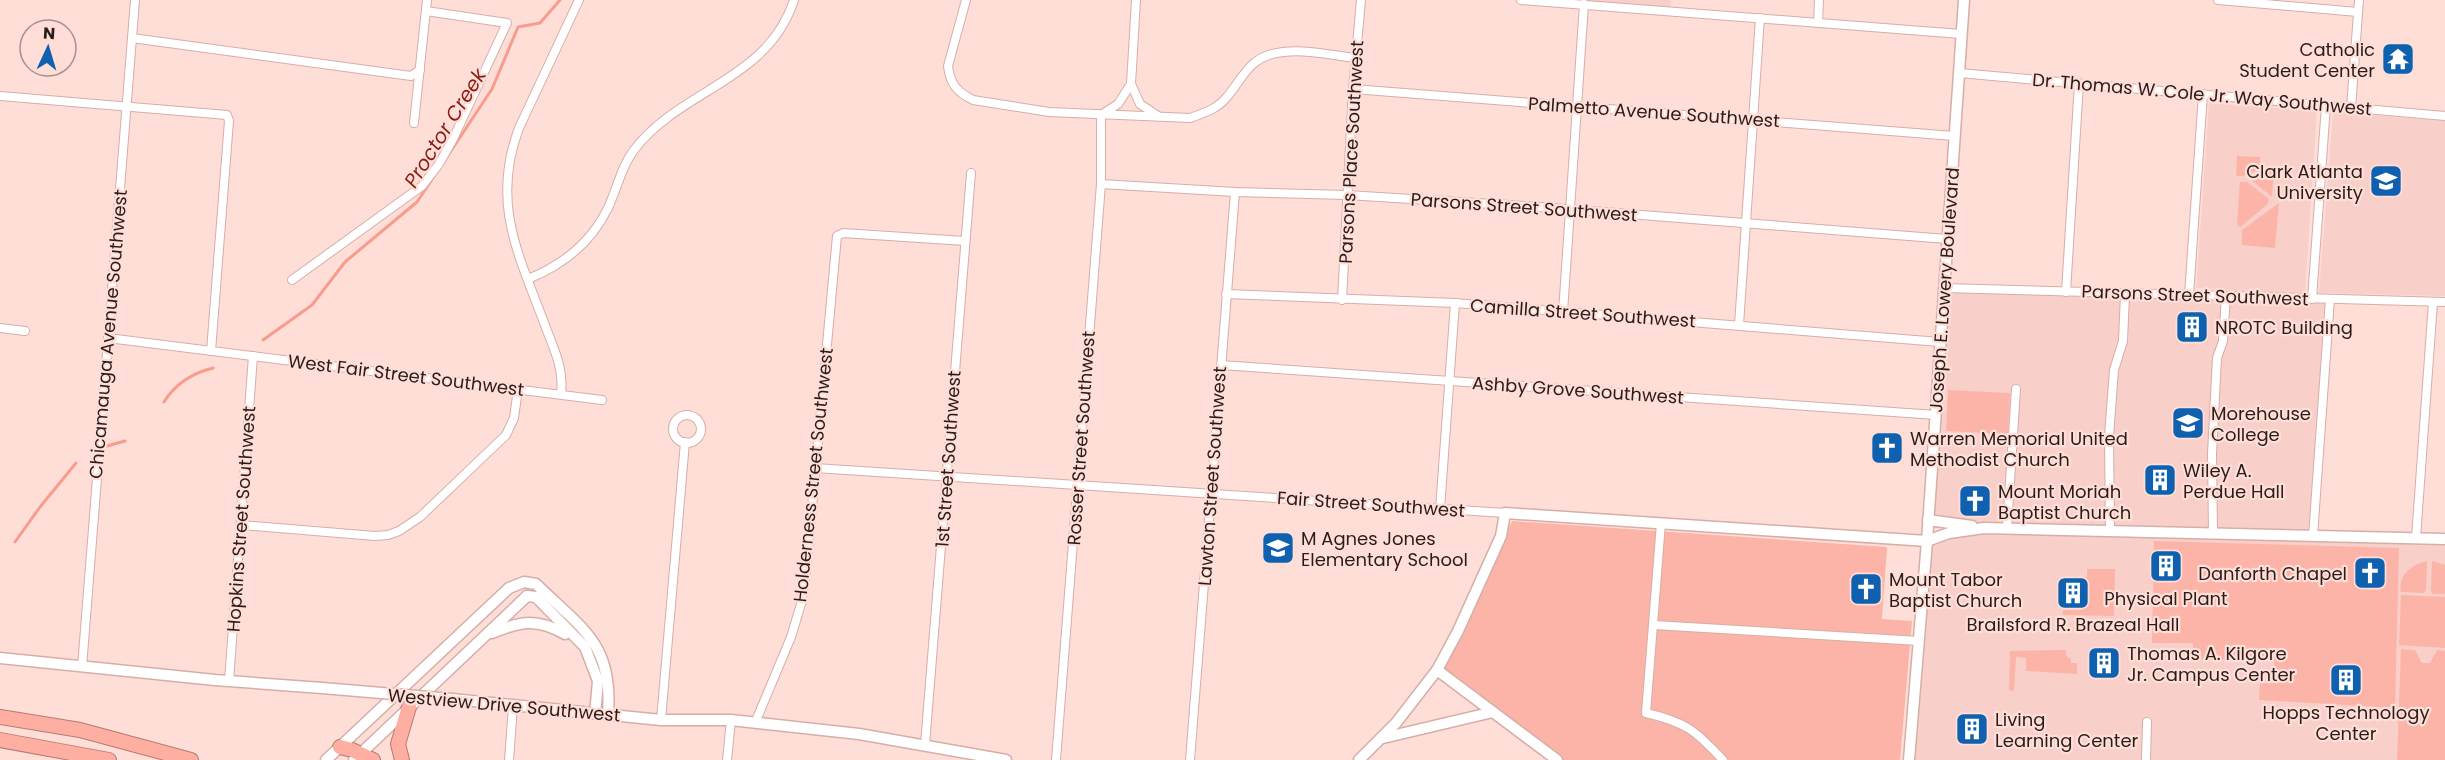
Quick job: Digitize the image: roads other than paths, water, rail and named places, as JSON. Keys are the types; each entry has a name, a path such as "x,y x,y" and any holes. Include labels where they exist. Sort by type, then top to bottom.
{"highway":[{"path":"402,760 398,744 409,707"},
{"path":"0,717 80,730 191,760"},
{"path":"0,740 109,760"},
{"path":"340,747 363,758"}],"street":[{"name":"Chicamauga Avenue Southwest","path":"82,667 135,0"},
{"path":"414,123 427,0"},
{"path":"561,394 561,368 512,235 506,207 506,177 512,146 519,128 579,0"},
{"path":"528,279 562,262 589,237 607,209 626,163 634,150 670,116 740,72 764,51 785,21 794,0"},
{"path":"966,0 948,66 949,78 962,94 973,100 1038,110 1101,115 1190,117 1210,111 1226,99 1249,66 1271,54 1291,51 1356,58"},
{"path":"1136,0 1131,84 1140,104 1159,117"},
{"path":"1521,0 1671,7 1760,18 1961,34"},
{"path":"1818,23 1819,0"},
{"name":"Joseph E. Lowery Boulevard","path":"1909,760 1927,541 1964,0"},
{"path":"2218,0 2358,12"},
{"path":"2351,108 2359,0"},
{"name":"Parsons Place Southwest","path":"1342,300 1360,2"},
{"path":"1563,312 1584,4"},
{"path":"292,280 422,186 439,164 453,139 507,23 426,11"},
{"path":"1739,325 1760,18"},
{"path":"132,38 411,76 416,75 420,70"},
{"name":"Dr. Thomas W. Cole Jr. Way Southwest","path":"1959,73 2445,116"},
{"path":"2066,292 2079,83"},
{"path":"1101,115 1118,104 1131,84"},
{"name":"Palmetto Avenue Southwest","path":"1353,89 1954,136"},
{"path":"2189,295 2203,94"},
{"path":"0,96 227,115 229,121 211,351"},
{"path":"2312,299 2326,105"},
{"name":"Rosser Street Southwest","path":"1056,760 1101,184 1101,115"},
{"name":"1st Street Southwest","path":"925,745 970,173"},
{"name":"Parsons Street Southwest","path":"1101,184 1234,192 1347,195 1570,209 1947,239"},
{"name":"Lawton Street Southwest","path":"1190,760 1234,192"},
{"name":"Holderness Street Southwest","path":"755,723 791,637 801,604 806,572 837,236 843,233 965,241"},
{"name":"Parsons Street Southwest","path":"1944,288 2445,302"},
{"name":"Camilla Street Southwest","path":"1226,294 1455,303 1941,342"},
{"path":"2110,531 2109,436 2114,370 2123,341 2125,294"},
{"path":"2212,533 2212,454 2217,358 2223,341 2226,296"},
{"path":"2313,536 2330,299"},
{"path":"2416,538 2433,302"},
{"path":"1440,509 1455,303"},
{"path":"0,328 26,331"},
{"name":"West Fair Street Southwest","path":"108,338 602,400"},
{"name":"Hopkins Street Southwest","path":"229,681 254,356"},
{"name":"Ashby Grove Southwest","path":"1221,365 1935,415"},
{"path":"240,525 375,536 399,531 420,517 506,435 514,418 518,389"},
{"path":"2007,528 2016,389"},
{"path":"661,720 685,442"},
{"name":"Fair Street Southwest","path":"815,468 1927,541"},
{"path":"1359,760 1418,698 1437,670 1458,631 1501,536 1505,513"},
{"path":"1928,520 1984,528 2445,539"},
{"path":"1661,523 1646,713 1672,719 1690,728 1723,760"},
{"path":"1927,541 1949,533 1984,528"},
{"path":"524,582 527,596"},
{"path":"326,760 509,588 524,582 536,584 593,639 603,657 608,675 608,715"},
{"path":"363,758 409,707 527,596 536,597 585,647 598,681 595,714"},
{"path":"484,637 513,624 528,622 549,625 577,640"},
{"path":"1654,625 1918,641"},
{"name":"Westview Drive Southwest","path":"0,658 661,720 731,720 859,734 1006,760"},
{"path":"1437,670 1557,760"},
{"path":"509,760 513,706"},
{"path":"1381,738 1493,712"},
{"path":"727,760 731,720"},
{"path":"2146,760 2147,722"}],"waterway":[{"name":"Proctor Creek","path":"263,340 312,305 345,262 417,202 492,89 518,27 540,23 560,0"},
{"name":"Proctor Creek","path":"164,402 185,380 213,368"},
{"name":"Proctor Creek","path":"107,446 125,441"},
{"name":"Proctor Creek","path":"15,542 76,463"}],"place":[{"name":"Catholic Student Center","path":"2398,59"},
{"name":"Clark Atlanta University","path":"2386,181"},
{"name":"NROTC Building","path":"2192,327"},
{"name":"Morehouse College","path":"2188,423"},
{"name":"Warren Memorial United Methodist Church","path":"1887,448"},
{"name":"Wiley A. Perdue Hall","path":"2160,480"},
{"name":"Mount Moriah Baptist Church","path":"1975,501"},
{"name":"M Agnes Jones Elementary School","path":"1278,548"},
{"name":"Physical Plant","path":"2166,566"},
{"name":"Danforth Chapel","path":"2370,573"},
{"name":"Mount Tabor Baptist Church","path":"1866,589"},
{"name":"Brailsford R. Brazeal Hall","path":"2073,593"},
{"name":"Thomas A. Kilgore Jr. Campus Center","path":"2104,663"},
{"name":"Hopps Technology Center","path":"2346,680"},
{"name":"Living Learning Center","path":"1972,729"}]}
